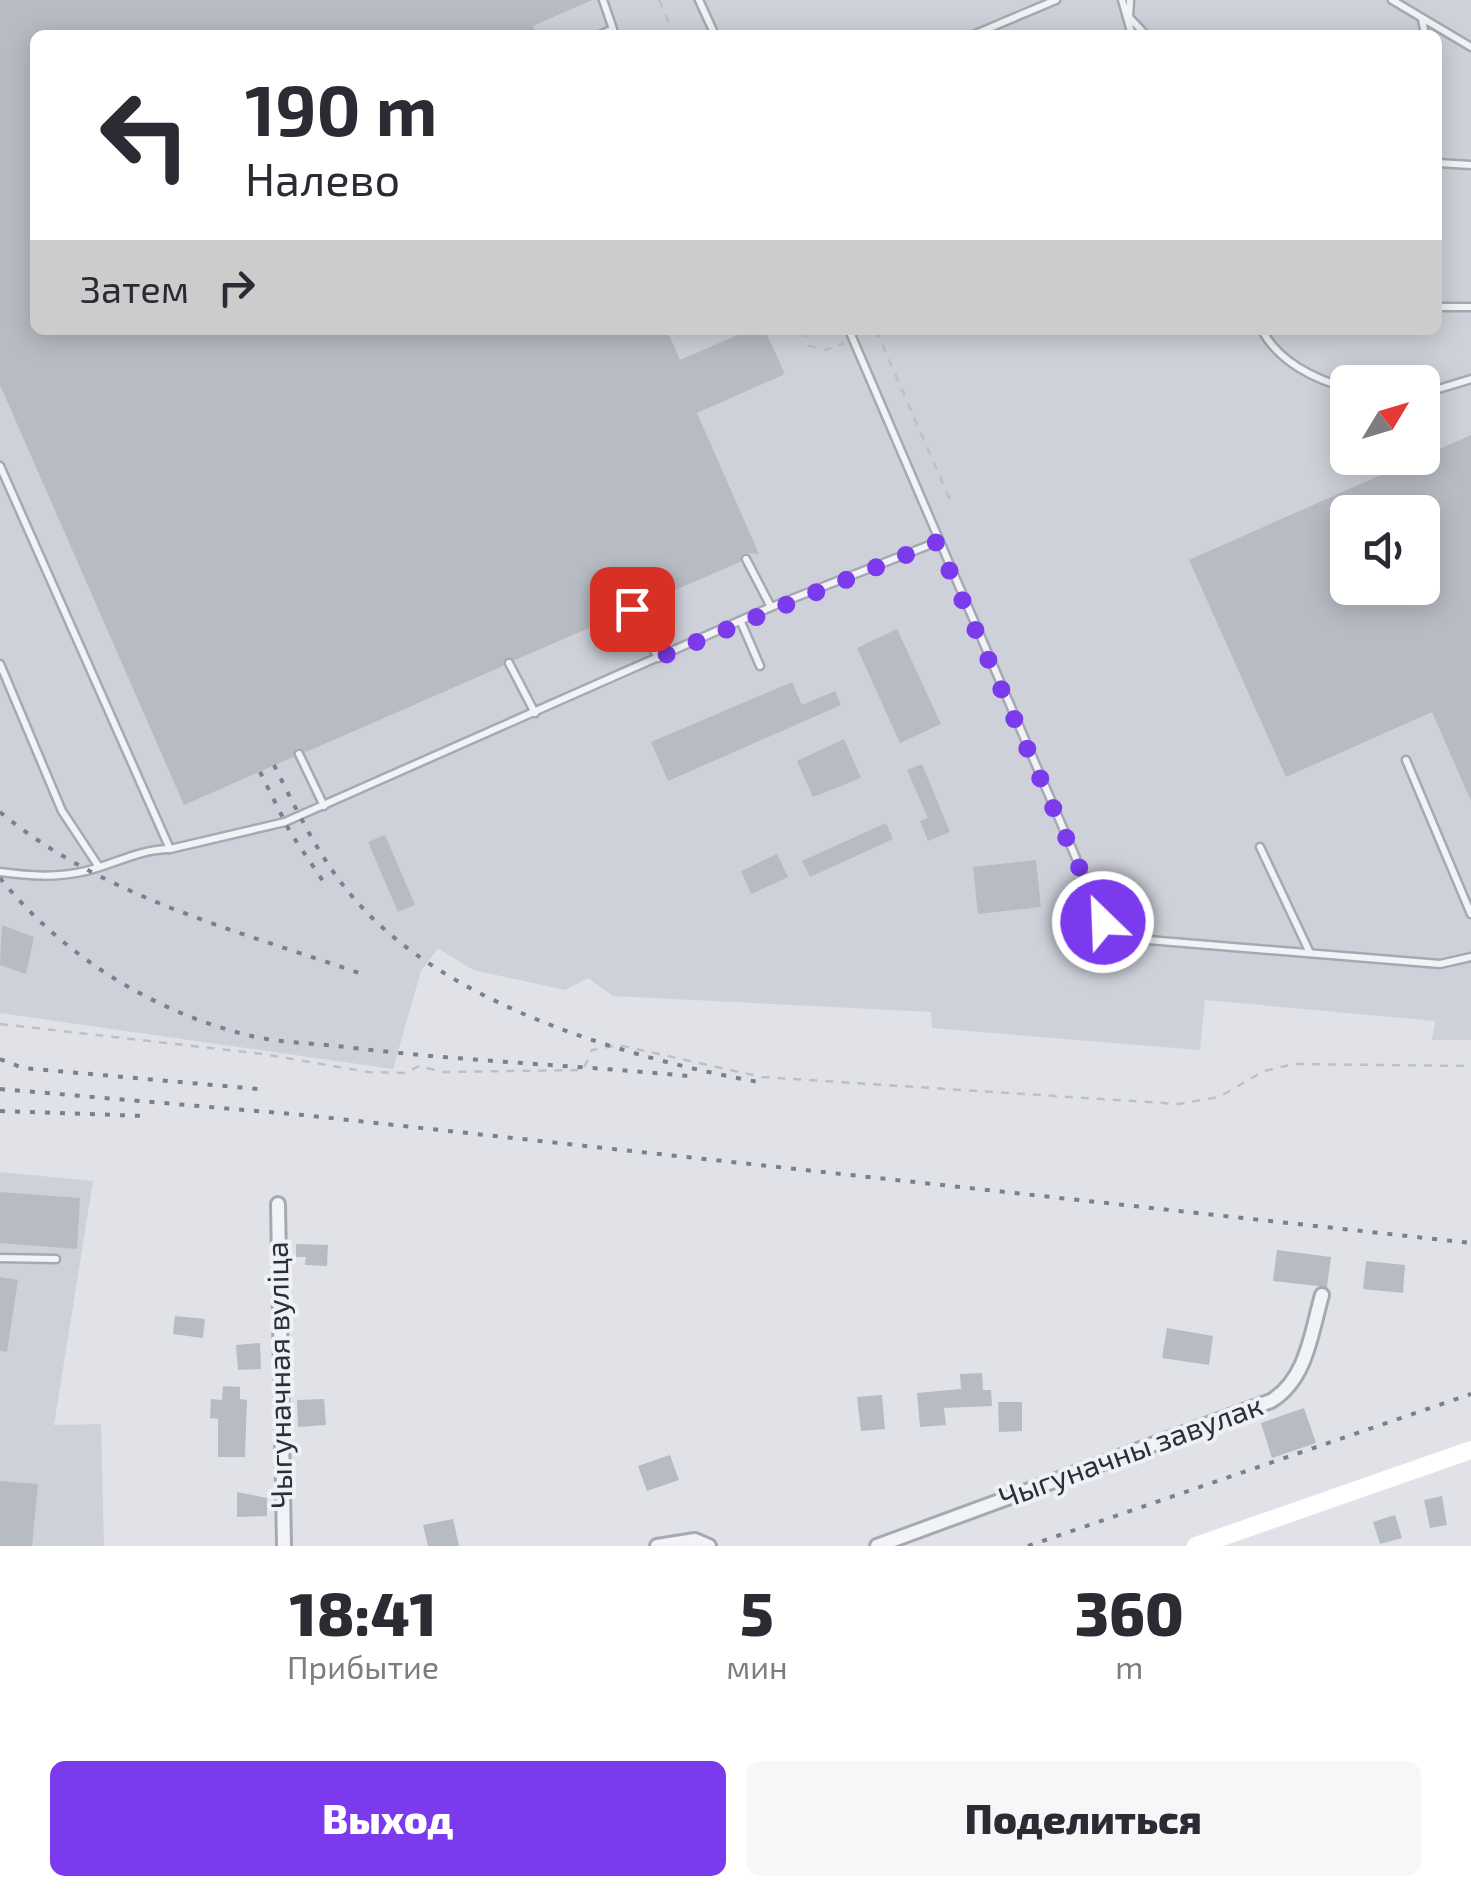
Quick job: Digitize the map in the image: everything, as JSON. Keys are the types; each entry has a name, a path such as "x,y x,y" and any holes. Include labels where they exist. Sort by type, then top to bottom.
{"street":[{"name":"Чыгуначная вуліца","path":"278,1204 284,1546"},
{"name":"Чыгуначны завулак","path":"877,1546 1271,1401 1288,1391 1298,1375 1322,1294"},
{"path":"1196,1546 1471,1450"},
{"path":"656,1546 695,1540 709,1546"}],"lane":[{"path":"603,0 613,28 609,30"},
{"path":"699,0 713,30"},
{"path":"985,30 1056,0"},
{"path":"1122,0 1129,17 1141,30"},
{"path":"1130,0 1131,30"},
{"path":"1392,0 1471,46"},
{"path":"1422,18 1424,30"},
{"path":"1442,163 1471,165"},
{"path":"1442,307 1471,307"},
{"path":"851,335 1103,922 1116,934 1136,939 1440,964 1471,957"},
{"path":"1265,335 1270,345 1318,381 1330,384"},
{"path":"1440,388 1471,379"},
{"path":"0,466 170,849"},
{"path":"0,872 41,878 99,867 152,849 170,849 285,822 771,607 937,542"},
{"path":"746,559 771,607"},
{"path":"632,609 658,658"},
{"path":"742,622 760,666"},
{"path":"509,663 534,713"},
{"path":"0,664 62,811 99,867"},
{"path":"300,754 324,806"},
{"path":"1406,760 1471,914"},
{"path":"1260,846 1310,954"},
{"path":"0,1258 56,1258"}],"path":[{"path":"659,0 672,30"},
{"path":"804,335 809,346 826,350 864,335"},
{"path":"877,335 950,500"},
{"path":"0,1024 296,1059 368,1072 405,1073 419,1066 443,1072 583,1070 592,1050 618,1046 762,1077 1178,1104 1220,1097 1264,1071 1294,1064 1471,1066"}],"shaded area":[{"path":"0,0 1471,0 1471,1040 1432,1040 1435,1021 1205,1000 1200,1050 932,1028 931,1012 613,996 588,978 565,990 473,970 438,948 421,971 393,1069 0,1013"},
{"path":"0,1172 93,1181 54,1425 101,1424 104,1546 0,1546"}],"building":[{"path":"0,0 592,0 533,26 535,30 30,30 30,335 669,335 680,360 738,335 767,335 785,374 697,413 759,554 744,553 740,562 638,606 630,603 626,612 515,660 507,657 503,666 306,752 297,748 293,757 184,805 0,385"},
{"path":"1471,435 1471,801 1432,712 1286,777 1189,560 1330,498 1330,605 1440,605 1440,495 1336,495 1381,475 1440,475 1440,449"},
{"path":"897,629 941,724 900,743 857,648"},
{"path":"792,682 802,705 835,691 841,705 668,781 651,742"},
{"path":"844,739 861,778 813,797 797,761"},
{"path":"922,764 950,832 928,841 920,821 928,818 907,770"},
{"path":"886,823 893,839 810,877 802,861"},
{"path":"385,835 415,905 398,912 368,842"},
{"path":"777,854 788,877 751,894 741,871"},
{"path":"1036,860 1041,907 978,914 973,867"},
{"path":"2,925 34,937 26,974 0,965"},
{"path":"0,1192 80,1198 77,1249 0,1243"},
{"path":"296,1244 328,1245 327,1266 305,1265 306,1257 296,1257"},
{"path":"1277,1250 1331,1257 1327,1287 1273,1281"},
{"path":"1366,1261 1405,1265 1403,1293 1363,1289"},
{"path":"0,1277 18,1280 7,1352 0,1351"},
{"path":"175,1316 205,1319 203,1338 173,1334"},
{"path":"1167,1328 1213,1336 1209,1365 1162,1358"},
{"path":"260,1343 261,1369 238,1370 236,1345"},
{"path":"982,1373 983,1390 991,1390 992,1406 944,1408 946,1425 920,1427 917,1393 961,1389 960,1374"},
{"path":"223,1386 240,1387 240,1399 247,1400 245,1457 218,1457 218,1419 210,1418 211,1399 222,1400"},
{"path":"882,1395 885,1429 861,1431 857,1397"},
{"path":"324,1399 326,1425 298,1427 297,1400"},
{"path":"998,1402 1022,1402 1022,1431 999,1432"},
{"path":"1304,1408 1316,1443 1272,1458 1261,1423"},
{"path":"670,1455 679,1480 647,1491 638,1466"},
{"path":"0,1481 38,1484 32,1546 0,1546"},
{"path":"237,1492 267,1498 267,1516 237,1517"},
{"path":"1442,1496 1447,1525 1430,1528 1424,1500"},
{"path":"1395,1515 1402,1538 1380,1544 1373,1522"},
{"path":"453,1519 459,1546 428,1546 423,1525"}],"railway":[{"path":"274,765 311,837 345,887 396,939 441,971 490,999 598,1042 758,1082"},
{"path":"260,772 290,832 325,884"},
{"path":"0,812 40,842 128,890 222,927 365,975"},
{"path":"0,878 51,931 110,976 176,1011 247,1035 431,1056 688,1076"},
{"path":"0,1059 23,1068 258,1089"},
{"path":"0,1089 303,1115 1471,1243"},
{"path":"0,1111 145,1116"},
{"path":"1028,1546 1471,1394"}],"route":[{"path":"632,609 658,658 771,607 937,542 1103,922"}]}
